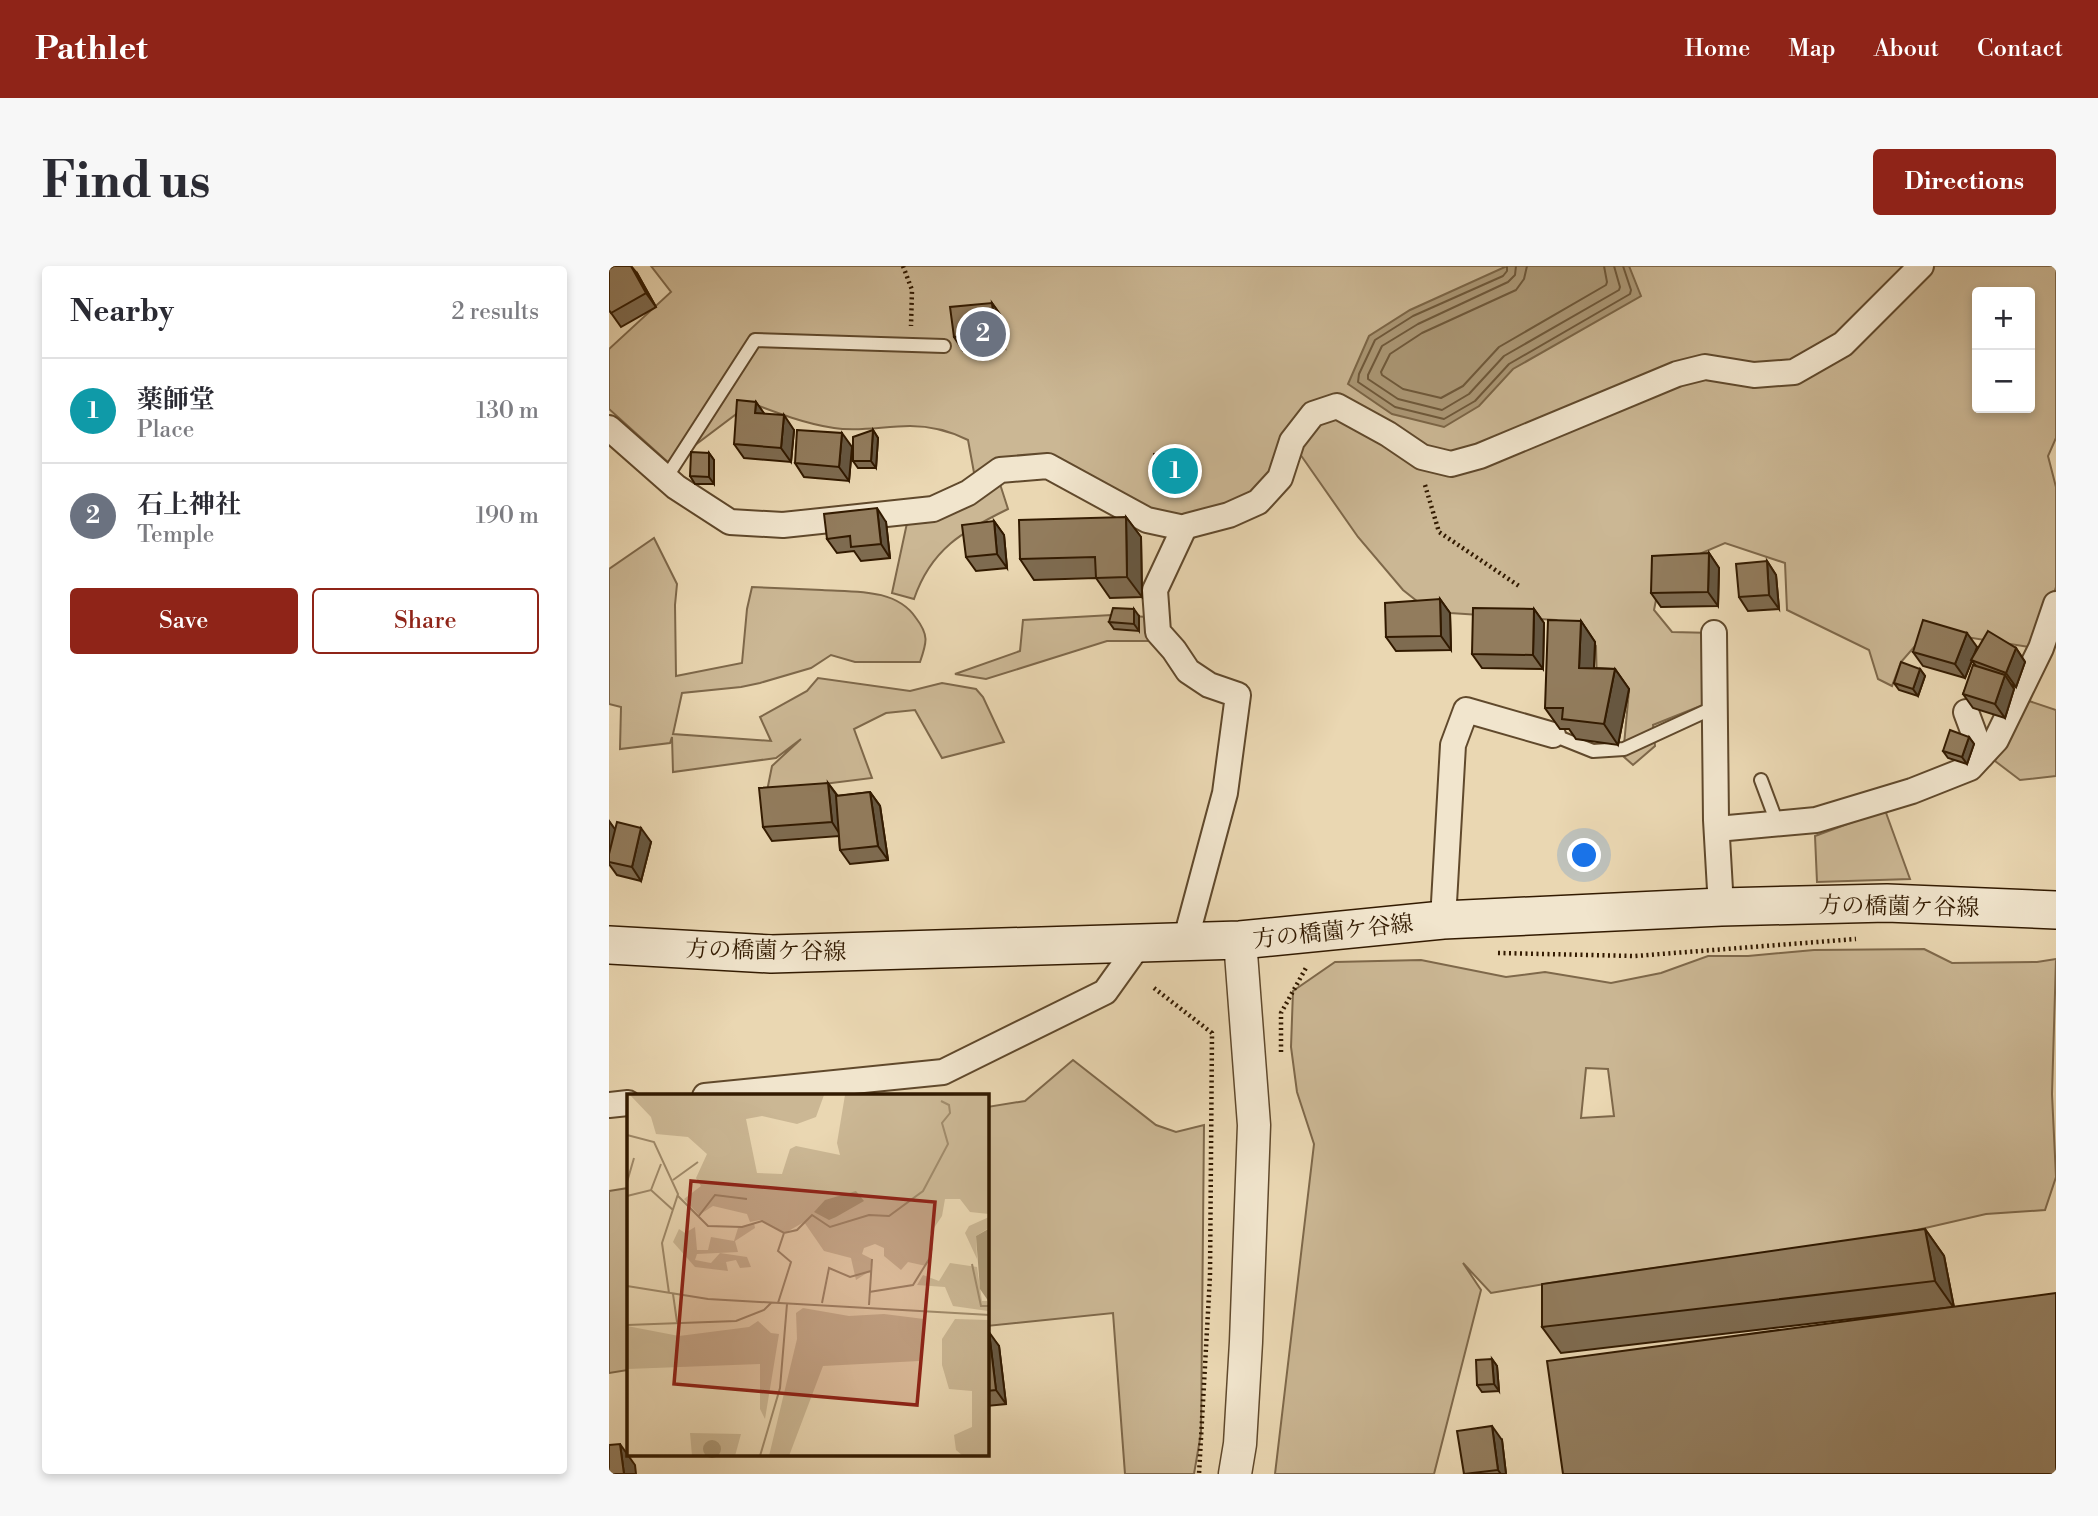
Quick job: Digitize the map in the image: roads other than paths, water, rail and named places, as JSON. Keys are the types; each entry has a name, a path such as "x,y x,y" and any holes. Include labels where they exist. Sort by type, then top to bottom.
{"main road":[{"name":"方の橋薗ケ谷線","path":"609,945 771,954 1240,940 1443,920 1721,907 1887,903 2056,909"}],"street":[{"path":"609,428 676,487 730,522 783,525 933,509 968,493 1000,470 1048,466 1147,520 1184,528 1229,515 1258,502 1280,478 1291,442 1313,414 1336,406 1388,434 1422,457 1451,464 1480,456 1677,374 1705,368 1754,375 1794,372 1843,344 1921,266"},
{"path":"1184,528 1155,590 1158,632 1188,671 1209,685 1238,695 1225,793 1185,942"},
{"path":"1717,829 1816,820 1912,791 1971,768 1996,740 2041,648 2056,604"},
{"path":"1714,632 1721,907"},
{"path":"1443,920 1453,745 1466,710 1553,735"},
{"path":"1966,712 1982,755"},
{"path":"1235,1474 1240,1444 1246,1342 1254,1125 1240,940"},
{"path":"725,1094 943,1072 1105,992 1140,943"},
{"path":"609,1105 627,1104"}],"lane":[{"path":"666,478 755,340 944,346"},
{"path":"1553,735 1593,751 1624,749 1715,707"},
{"path":"1761,780 1777,824"}],"water":[{"path":"1507,266 1629,266 1641,296 1513,369 1479,406 1444,427 1392,414 1348,384 1369,336 1410,310"}],"place":[{"name":"石上神社","path":"983,334"},
{"name":"薬師堂","path":"1175,471"}]}
